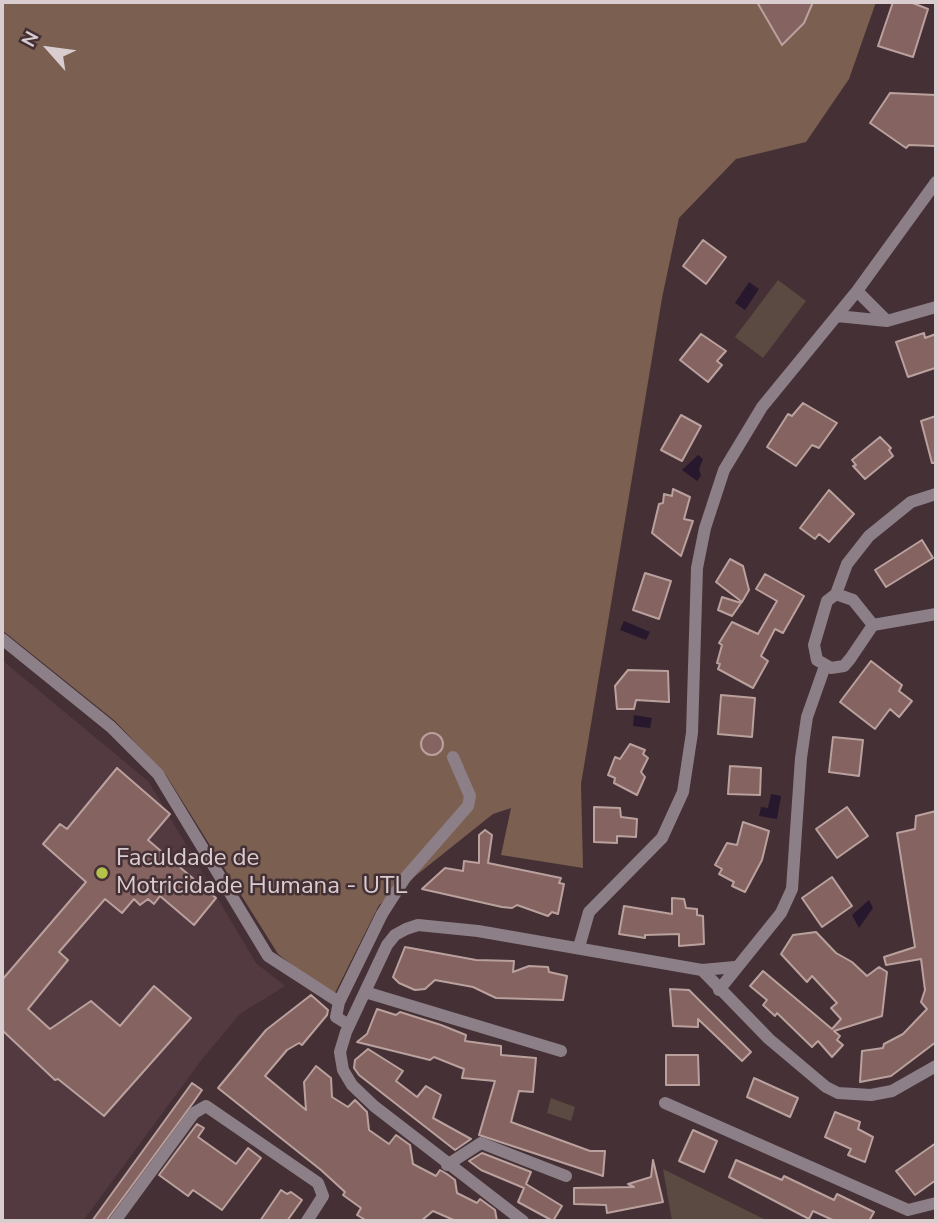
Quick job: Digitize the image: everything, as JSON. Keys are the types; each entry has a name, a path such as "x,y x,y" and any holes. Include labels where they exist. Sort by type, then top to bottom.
{"street":[{"path":"579,947 589,912 662,838 683,792 692,733 696,568 705,528 724,470 762,407 837,316 936,182"},
{"path":"857,290 887,321"},
{"path":"837,316 887,321 936,307"},
{"path":"824,666 814,654 814,645 827,601 836,594 846,564 869,536 911,502 936,494"},
{"path":"836,594 853,600 873,625"},
{"path":"873,625 936,614"},
{"path":"824,666 844,666 867,638 873,625"},
{"path":"2,639 111,727 158,774 268,956 339,1002"},
{"path":"719,990 734,967 781,913 792,889 807,717 824,666"},
{"path":"349,1025 336,1017 339,1002 382,914 405,878 468,806 470,796 453,757"},
{"path":"523,1221 447,1165 352,1085 341,1061 342,1044 349,1025 395,935 418,925 579,947 702,970 734,967"},
{"path":"702,970 719,990 810,1075 838,1093 862,1096 892,1091 936,1066"},
{"path":"365,992 561,1051"},
{"path":"665,1103 908,1210 936,1203"},
{"path":"115,1221 194,1113 205,1106 318,1183 323,1196 307,1221"},
{"path":"447,1165 481,1143 566,1176"}],"shaded area":[{"path":"2,2 876,2 849,79 806,142 736,159 679,218 662,298 581,784 583,868 501,855 511,808 493,814 379,905 333,997 278,954 166,775 115,721 2,630"},
{"path":"778,280 806,301 763,358 735,337"},
{"path":"749,282 759,289 745,310 735,303"},
{"path":"698,455 703,459 699,469 701,476 697,481 682,470"},
{"path":"624,621 650,632 646,640 620,630"},
{"name":"Faculdade de Motricidade Humana - UTL","path":"2,660 149,782 256,963 285,986 240,1014 203,1058 83,1221 2,1221"},
{"path":"634,715 652,718 650,728 633,726"},
{"path":"771,794 781,796 777,819 759,816 761,807 768,808"},
{"path":"869,900 873,908 859,928 852,915"},
{"path":"551,1098 575,1107 571,1121 547,1113"},
{"path":"663,1169 768,1221 672,1221"}],"building":[{"path":"757,2 813,2 804,23 782,45"},
{"path":"893,2 910,2 928,9 913,57 878,46"},
{"path":"890,93 936,95 935,146 909,145 906,148 870,123"},
{"path":"703,240 726,257 706,284 683,266"},
{"path":"924,333 925,338 936,334 935,368 908,377 896,342"},
{"path":"701,334 726,351 717,361 722,365 708,382 680,360"},
{"path":"803,403 837,423 819,448 812,445 796,466 767,447 788,414 792,416"},
{"path":"681,415 701,426 682,461 661,450"},
{"path":"936,416 936,463 932,463 921,421"},
{"path":"880,437 891,448 889,450 893,456 865,479 853,466 856,465 852,460"},
{"path":"673,489 690,497 684,519 693,521 681,556 652,533 659,504 663,503 664,494 672,496"},
{"path":"829,490 854,514 829,542 819,534 815,539 800,528"},
{"path":"922,540 933,558 886,587 875,570"},
{"path":"730,559 743,566 749,590 742,602 716,582"},
{"path":"645,573 671,581 659,619 633,610"},
{"path":"765,574 804,596 783,633 775,629 761,656 768,661 753,688 718,669 722,645 719,643 732,622 758,634 777,601 756,589"},
{"path":"722,597 741,603 732,616 718,610"},
{"path":"871,661 902,685 899,691 912,701 899,717 890,709 875,729 840,702"},
{"path":"628,670 668,671 669,702 636,700 634,709 617,709 615,686"},
{"path":"721,695 755,698 752,737 718,734"},
{"path":"432,733 440,736 443,744 440,752 432,755 424,752 421,744 424,736"},
{"path":"833,737 863,740 859,776 829,772"},
{"path":"630,744 645,750 643,754 648,758 641,772 645,777 637,795 614,783 615,778 608,775 615,757 620,759"},
{"path":"730,766 761,768 760,795 728,794"},
{"path":"117,768 170,814 148,840 216,898 194,925 160,896 154,904 148,899 140,905 134,899 122,913 105,899 59,952 68,960 28,1009 50,1029 91,1001 120,1026 154,986 191,1018 104,1116 58,1079 55,1080 2,1030 2,980 86,882 43,844 60,824 67,829"},
{"path":"594,807 620,808 621,817 637,819 636,837 617,836 617,843 594,842"},
{"path":"847,807 868,836 837,858 816,829"},
{"path":"936,811 936,1042 891,1076 860,1082 862,1051 883,1048 884,1044 903,1034 927,1009 921,1002 925,990 921,959 886,965 884,957 915,947 897,833 915,829 916,816"},
{"path":"743,822 769,831 762,860 745,892 732,886 734,882 719,874 722,869 715,865 727,843 737,845"},
{"path":"485,830 492,835 488,863 561,878 559,883 564,884 558,914 552,912 548,916 517,905 512,908 502,907 422,889 445,868 463,871 464,861 479,863 479,835"},
{"path":"832,877 852,906 822,927 802,898"},
{"path":"672,898 684,899 686,908 697,909 697,915 703,916 704,944 679,946 679,934 645,935 645,938 619,934 624,906 672,914"},
{"path":"816,932 836,953 852,962 867,976 879,967 887,972 882,1016 834,1031 840,1036 837,1040 843,1045 832,1057 818,1041 812,1047 777,1013 775,1016 763,1005 767,1000 750,986 763,971 832,1029 841,1019 831,1008 837,1003 812,976 807,982 781,954 793,935"},
{"path":"405,947 476,960 514,961 513,972 529,966 548,967 549,972 567,976 563,1000 496,998 473,987 435,980 425,989 415,990 399,983 393,977"},
{"path":"670,989 689,990 751,1052 742,1061 698,1019 698,1027 673,1026"},
{"path":"311,995 328,1010 327,1015 302,1045 299,1043 287,1050 265,1076 306,1110 304,1082 316,1066 331,1078 332,1097 348,1107 355,1100 367,1112 369,1130 389,1144 396,1135 410,1145 413,1164 436,1176 440,1170 447,1174 455,1180 457,1193 477,1203 480,1199 495,1210 497,1221 456,1221 433,1211 421,1221 367,1221 357,1215 361,1208 343,1195 345,1192 321,1170 218,1088 266,1030"},
{"path":"377,1009 396,1015 400,1012 441,1025 466,1035 465,1041 501,1046 501,1055 536,1058 533,1092 519,1091 511,1122 590,1151 605,1151 603,1176 479,1135 495,1081 462,1078 464,1069 434,1057 430,1060 357,1042 367,1034"},
{"path":"368,1049 403,1071 396,1081 417,1097 426,1086 441,1095 433,1118 471,1139 455,1150 359,1075 354,1068 355,1060"},
{"path":"666,1055 698,1055 699,1085 666,1085"},
{"path":"754,1078 798,1098 790,1117 747,1097"},
{"path":"192,1083 202,1090 193,1103 106,1221 92,1221"},
{"path":"835,1112 860,1122 858,1129 873,1137 865,1162 848,1155 851,1149 825,1137"},
{"path":"197,1124 204,1128 198,1137 236,1164 248,1148 261,1158 222,1210 193,1190 188,1196 159,1175"},
{"path":"693,1130 717,1141 704,1172 679,1161"},
{"path":"936,1143 936,1180 915,1195 896,1171"},
{"path":"482,1153 531,1172 526,1184 562,1206 553,1221 518,1202 524,1188 481,1170 469,1161"},
{"path":"653,1160 663,1202 607,1213 606,1205 574,1204 574,1188 634,1187 628,1184 651,1177"},
{"path":"736,1160 782,1180 784,1176 834,1200 837,1194 874,1212 869,1221 835,1221 813,1211 809,1219 729,1177"},
{"path":"281,1190 287,1194 291,1192 302,1200 287,1221 260,1221"}],"place":[{"name":"Faculdade de Motricidade Humana - UTL","path":"102,873"}]}
